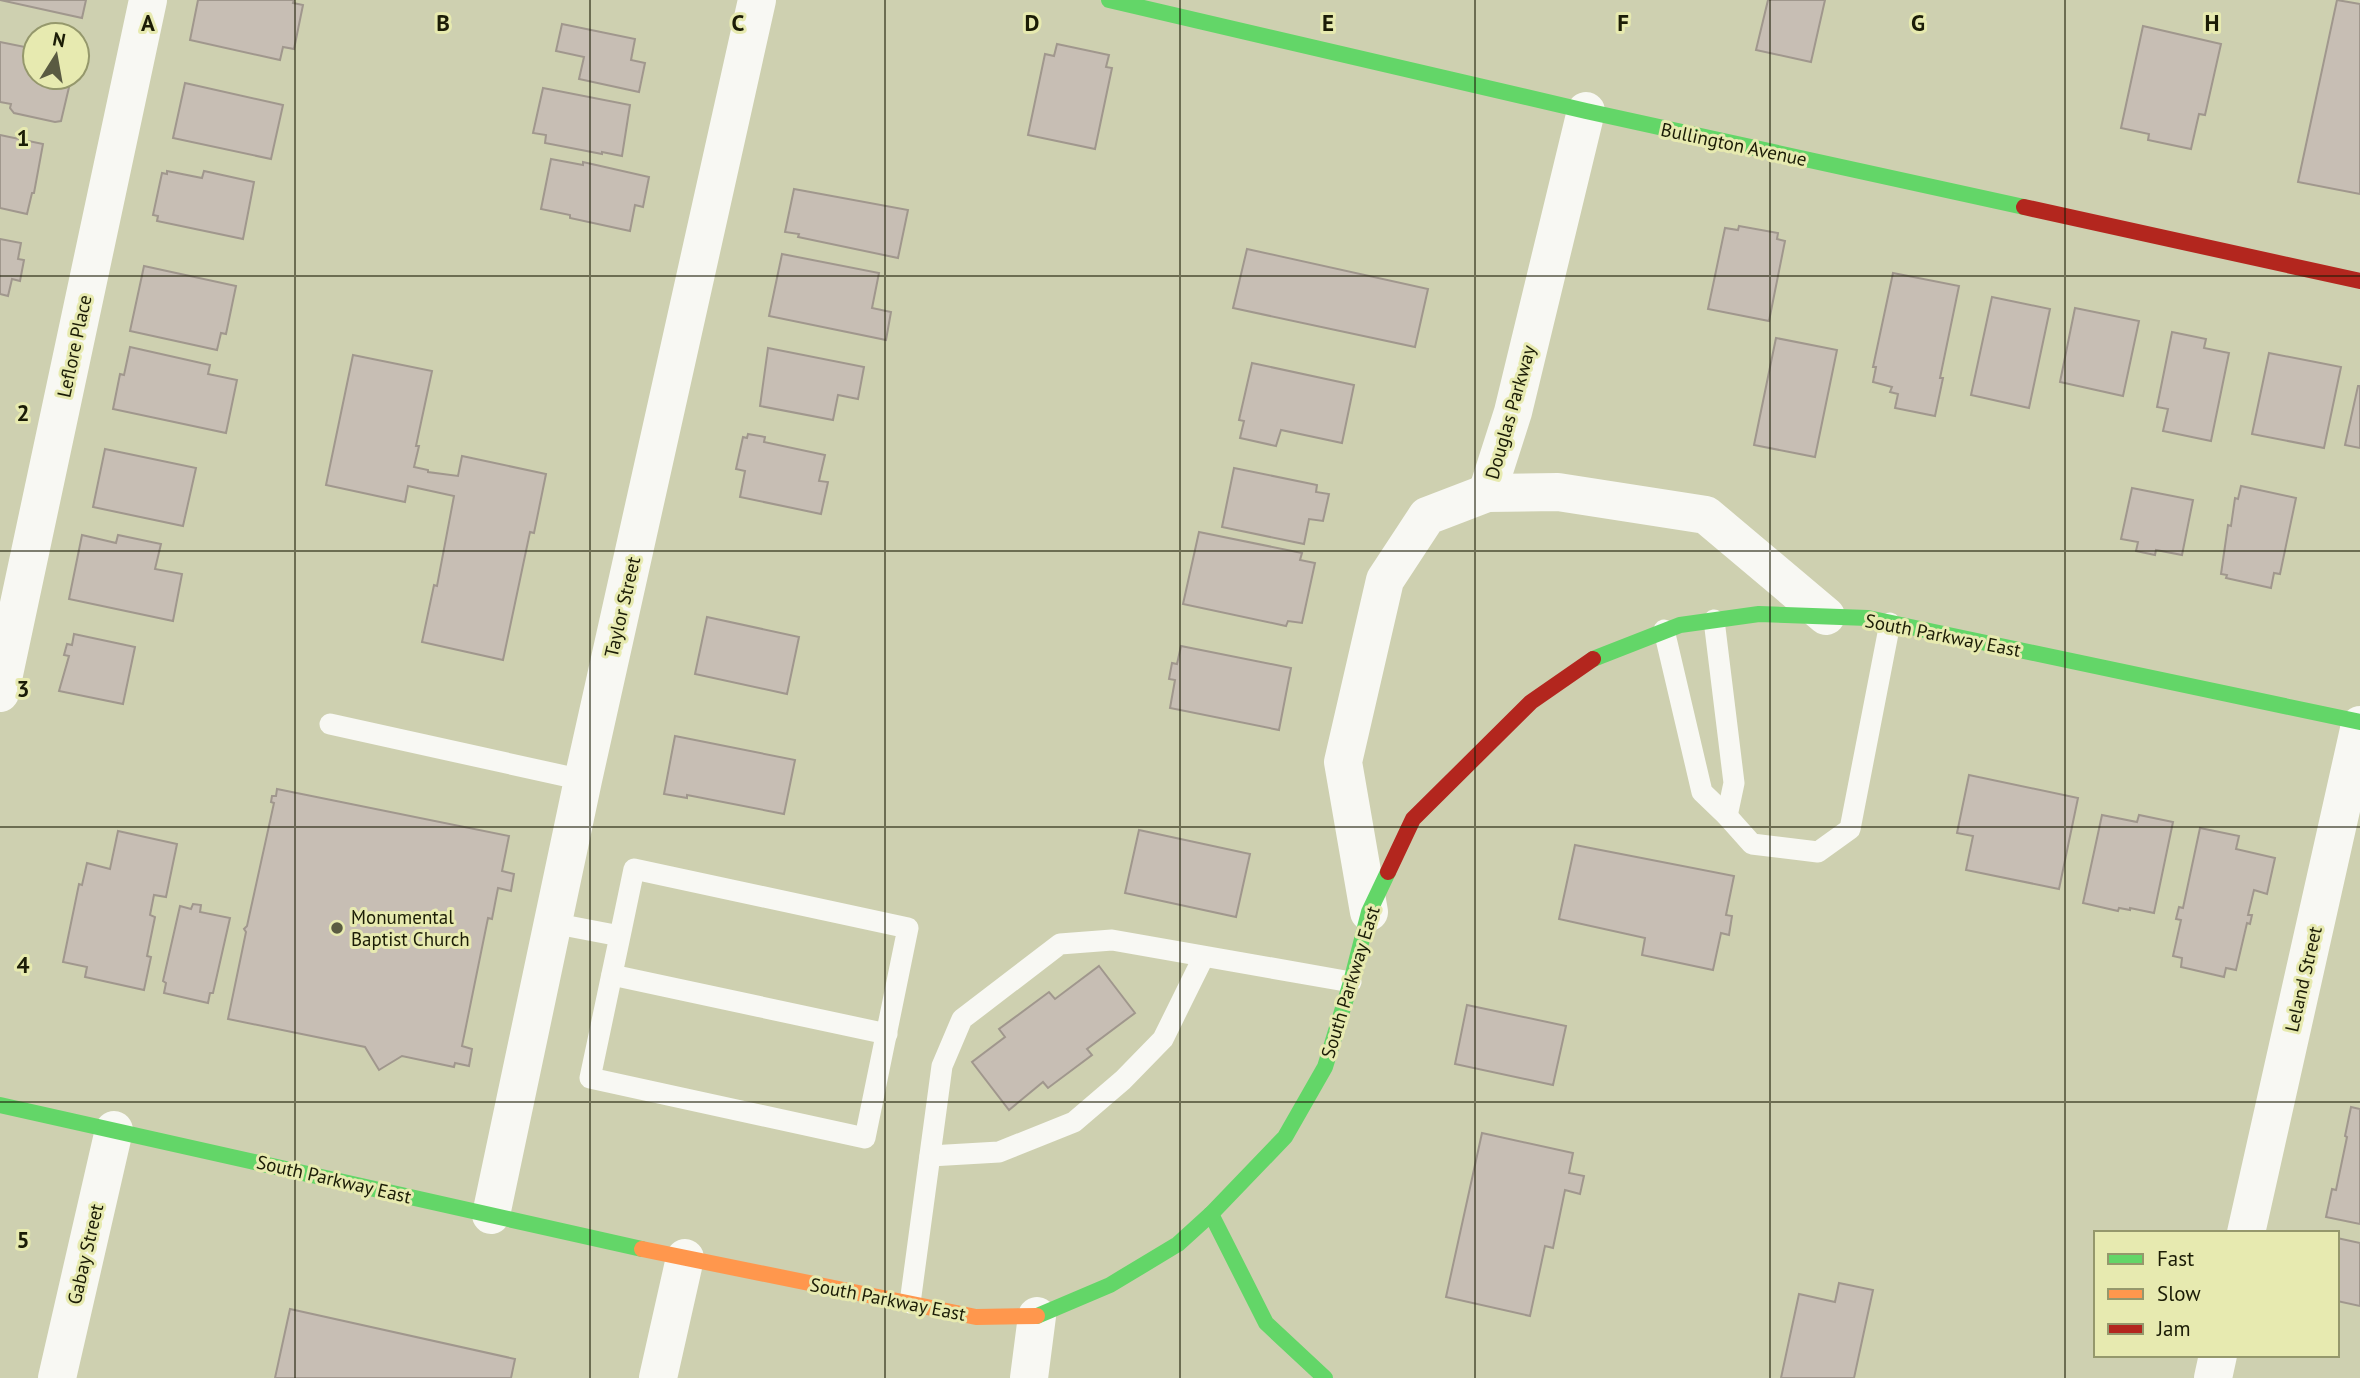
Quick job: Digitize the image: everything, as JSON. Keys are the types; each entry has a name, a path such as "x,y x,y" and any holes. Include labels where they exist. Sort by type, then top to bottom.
{"main road":[{"name":"Bullington Avenue","path":"1109,0 1586,111 2360,281"},
{"name":"South Parkway East","path":"0,1105 685,1258 976,1317 1037,1316 1110,1286 1178,1244 1211,1214 1285,1137 1325,1067 1351,982 1368,912 1413,819 1531,702 1599,655 1680,625 1714,620 1759,614 1868,618 2360,724"},
{"path":"1211,1214 1266,1323 1325,1378"}],"street":[{"name":"Leflore Place","path":"0,692 148,0"},
{"name":"Taylor Street","path":"491,1215 583,780 757,0"},
{"name":"Douglas Parkway","path":"1368,912 1343,762 1385,580 1427,516 1487,493 1513,412 1586,111"},
{"path":"1487,493 1558,492 1706,515 1826,616"},
{"name":"Leland Street","path":"2246,1231 2360,724"},
{"name":"Gabay Street","path":"57,1378 114,1130"},
{"path":"658,1378 685,1258"},
{"path":"1029,1378 1037,1316"},
{"path":"2213,1378 2218,1357"}],"lane":[{"path":"1714,620 1734,783 1727,816"},
{"path":"1664,630 1702,792 1752,844 1818,852 1850,829 1890,623"},
{"path":"330,724 583,780"},
{"path":"634,869 908,928 865,1138 590,1078 620,936 634,869"},
{"path":"552,923 620,936"},
{"path":"910,1303 942,1066 961,1019 1060,944 1112,940 1351,982"},
{"path":"930,1156 999,1152 1074,1122 1123,1080 1163,1039 1203,957"},
{"path":"612,975 887,1034"}],"building":[{"path":"0,0 86,0 82,18"},
{"path":"198,0 294,0 293,3 303,5 294,49 283,47 280,60 190,40"},
{"path":"1768,0 1825,0 1811,62 1756,50"},
{"path":"2337,0 2360,4 2360,194 2298,182"},
{"path":"562,24 635,39 631,60 645,63 639,92 579,79 584,57 556,51"},
{"path":"2143,26 2221,44 2205,115 2199,114 2191,149 2148,140 2149,134 2121,128"},
{"path":"0,42 21,46 21,91 68,91 61,121 55,122 14,113 10,108 11,104 0,102"},
{"path":"1057,44 1109,55 1106,67 1112,68 1095,149 1028,135 1045,54 1054,56"},
{"path":"185,83 283,105 271,159 173,138"},
{"path":"543,88 630,105 622,156 545,143 546,135 533,133"},
{"path":"0,135 43,144 34,193 27,214 0,208"},
{"path":"551,159 583,165 583,162 649,177 643,207 635,205 630,231 541,209"},
{"path":"167,171 202,178 204,171 254,182 243,239 157,221 158,216 153,215 162,173 167,174"},
{"path":"794,189 908,210 898,258 785,232"},
{"path":"1739,226 1778,233 1777,239 1785,241 1769,321 1708,309 1725,228 1738,230"},
{"path":"0,239 21,243 18,259 24,260 20,281 12,279 8,296 0,294"},
{"path":"1247,249 1428,289 1415,347 1233,308"},
{"path":"782,254 879,273 872,308 891,312 886,340 769,316"},
{"path":"144,266 236,286 226,334 221,333 217,350 130,331"},
{"path":"1893,273 1959,286 1935,416 1895,408 1898,394 1890,392 1892,387 1873,382 1876,367 1873,367"},
{"path":"1992,297 2050,309 2029,408 1971,395"},
{"path":"2075,308 2139,321 2123,396 2060,382"},
{"path":"2172,332 2206,339 2204,348 2229,353 2211,441 2163,431 2168,409 2157,407"},
{"path":"1776,338 1837,350 1815,457 1754,445"},
{"path":"130,347 210,365 208,374 237,380 226,433 113,409 120,374 124,375"},
{"path":"768,348 864,367 858,399 838,395 833,420 760,406"},
{"path":"2269,353 2341,367 2324,448 2252,434"},
{"path":"353,355 432,371 414,467 458,476 462,456 546,474 534,533 530,532 503,660 422,642 434,585 437,586 454,496 408,486 405,502 326,485"},
{"path":"1252,363 1354,385 1342,443 1281,430 1276,446 1240,438 1244,421 1239,420"},
{"path":"2360,386 2360,448 2345,445"},
{"path":"748,434 765,437 764,442 825,455 819,481 828,482 821,514 740,497 745,471 736,469 743,437 747,438"},
{"path":"105,449 196,468 183,526 93,507"},
{"path":"1234,468 1317,485 1316,492 1329,494 1323,521 1309,519 1304,544 1222,527"},
{"path":"2241,486 2296,498 2280,574 2274,573 2271,588 2226,578 2227,575 2221,574 2228,525 2231,526 2235,498 2238,499"},
{"path":"2132,488 2193,500 2182,555 2156,550 2155,555 2136,551 2138,542 2121,539"},
{"path":"1199,532 1302,553 1300,560 1315,563 1302,623 1288,621 1286,626 1183,604"},
{"path":"82,535 116,543 118,535 161,544 155,569 182,574 173,621 69,599"},
{"path":"707,617 799,637 787,694 695,674"},
{"path":"74,634 135,647 123,704 59,691 69,656 64,655 67,644 72,645"},
{"path":"1181,646 1291,668 1279,730 1170,708 1175,680 1169,679 1172,663 1177,664"},
{"path":"675,736 795,760 784,814 687,795 687,798 664,794"},
{"path":"1969,775 2078,798 2059,889 1966,870 1973,836 1957,833"},
{"path":"277,789 509,836 502,871 514,874 511,891 498,888 492,919 488,918 462,1046 472,1049 469,1066 455,1063 454,1067 402,1056 379,1070 365,1047 228,1019 246,932 244,929 247,926 274,803 271,802 272,796 276,796"},
{"path":"2102,815 2137,822 2139,815 2173,822 2154,913 2130,908 2119,908 2118,911 2083,903"},
{"path":"2200,828 2239,836 2236,849 2275,858 2267,894 2254,890 2248,915 2252,915 2250,924 2247,923 2236,970 2226,968 2224,977 2181,967 2182,958 2173,956 2181,920 2176,919 2179,907 2183,908"},
{"path":"1139,830 1250,854 1236,917 1125,893"},
{"path":"118,831 177,844 166,897 154,895 150,915 155,917 147,956 151,957 144,990 85,977 87,967 63,962 79,884 82,885 87,863 110,869"},
{"path":"1575,845 1734,876 1726,915 1732,916 1729,935 1721,933 1713,970 1642,955 1645,938 1559,919"},
{"path":"193,904 201,905 200,912 230,918 213,993 210,993 208,1003 164,993 166,983 163,981 180,906 191,909"},
{"path":"1099,966 1135,1013 1087,1049 1092,1055 1048,1088 1043,1082 1009,1110 972,1062 1005,1037 999,1029 1049,992 1055,999"},
{"path":"1467,1005 1566,1026 1553,1085 1455,1064"},
{"path":"2351,1107 2360,1109 2360,1224 2326,1217 2332,1189 2336,1190"},
{"path":"1482,1133 1573,1153 1569,1173 1584,1176 1580,1194 1565,1190 1553,1248 1545,1246 1530,1316 1446,1297"},
{"path":"2339,1238 2360,1243 2360,1306 2339,1301"},
{"path":"1839,1283 1873,1290 1854,1378 1781,1378 1799,1294 1835,1302"},
{"path":"290,1309 515,1359 511,1378 275,1378"}],"traffic: fast":[{"path":"1109,0 1586,111 2024,207"},
{"path":"1593,659 1680,625 1759,614 1868,618 2360,722"},
{"path":"1037,1316 1110,1285 1178,1244 1211,1214 1285,1137 1325,1067 1369,912 1388,872"},
{"path":"0,1105 642,1249"},
{"path":"1211,1214 1266,1323 1325,1378"}],"traffic: slow":[{"path":"642,1249 976,1317 1037,1316"}],"traffic: jam":[{"path":"2024,207 2360,281"},
{"path":"1388,872 1413,819 1531,702 1593,659"}],"place":[{"name":"Monumental Baptist Church","path":"337,928"}]}
